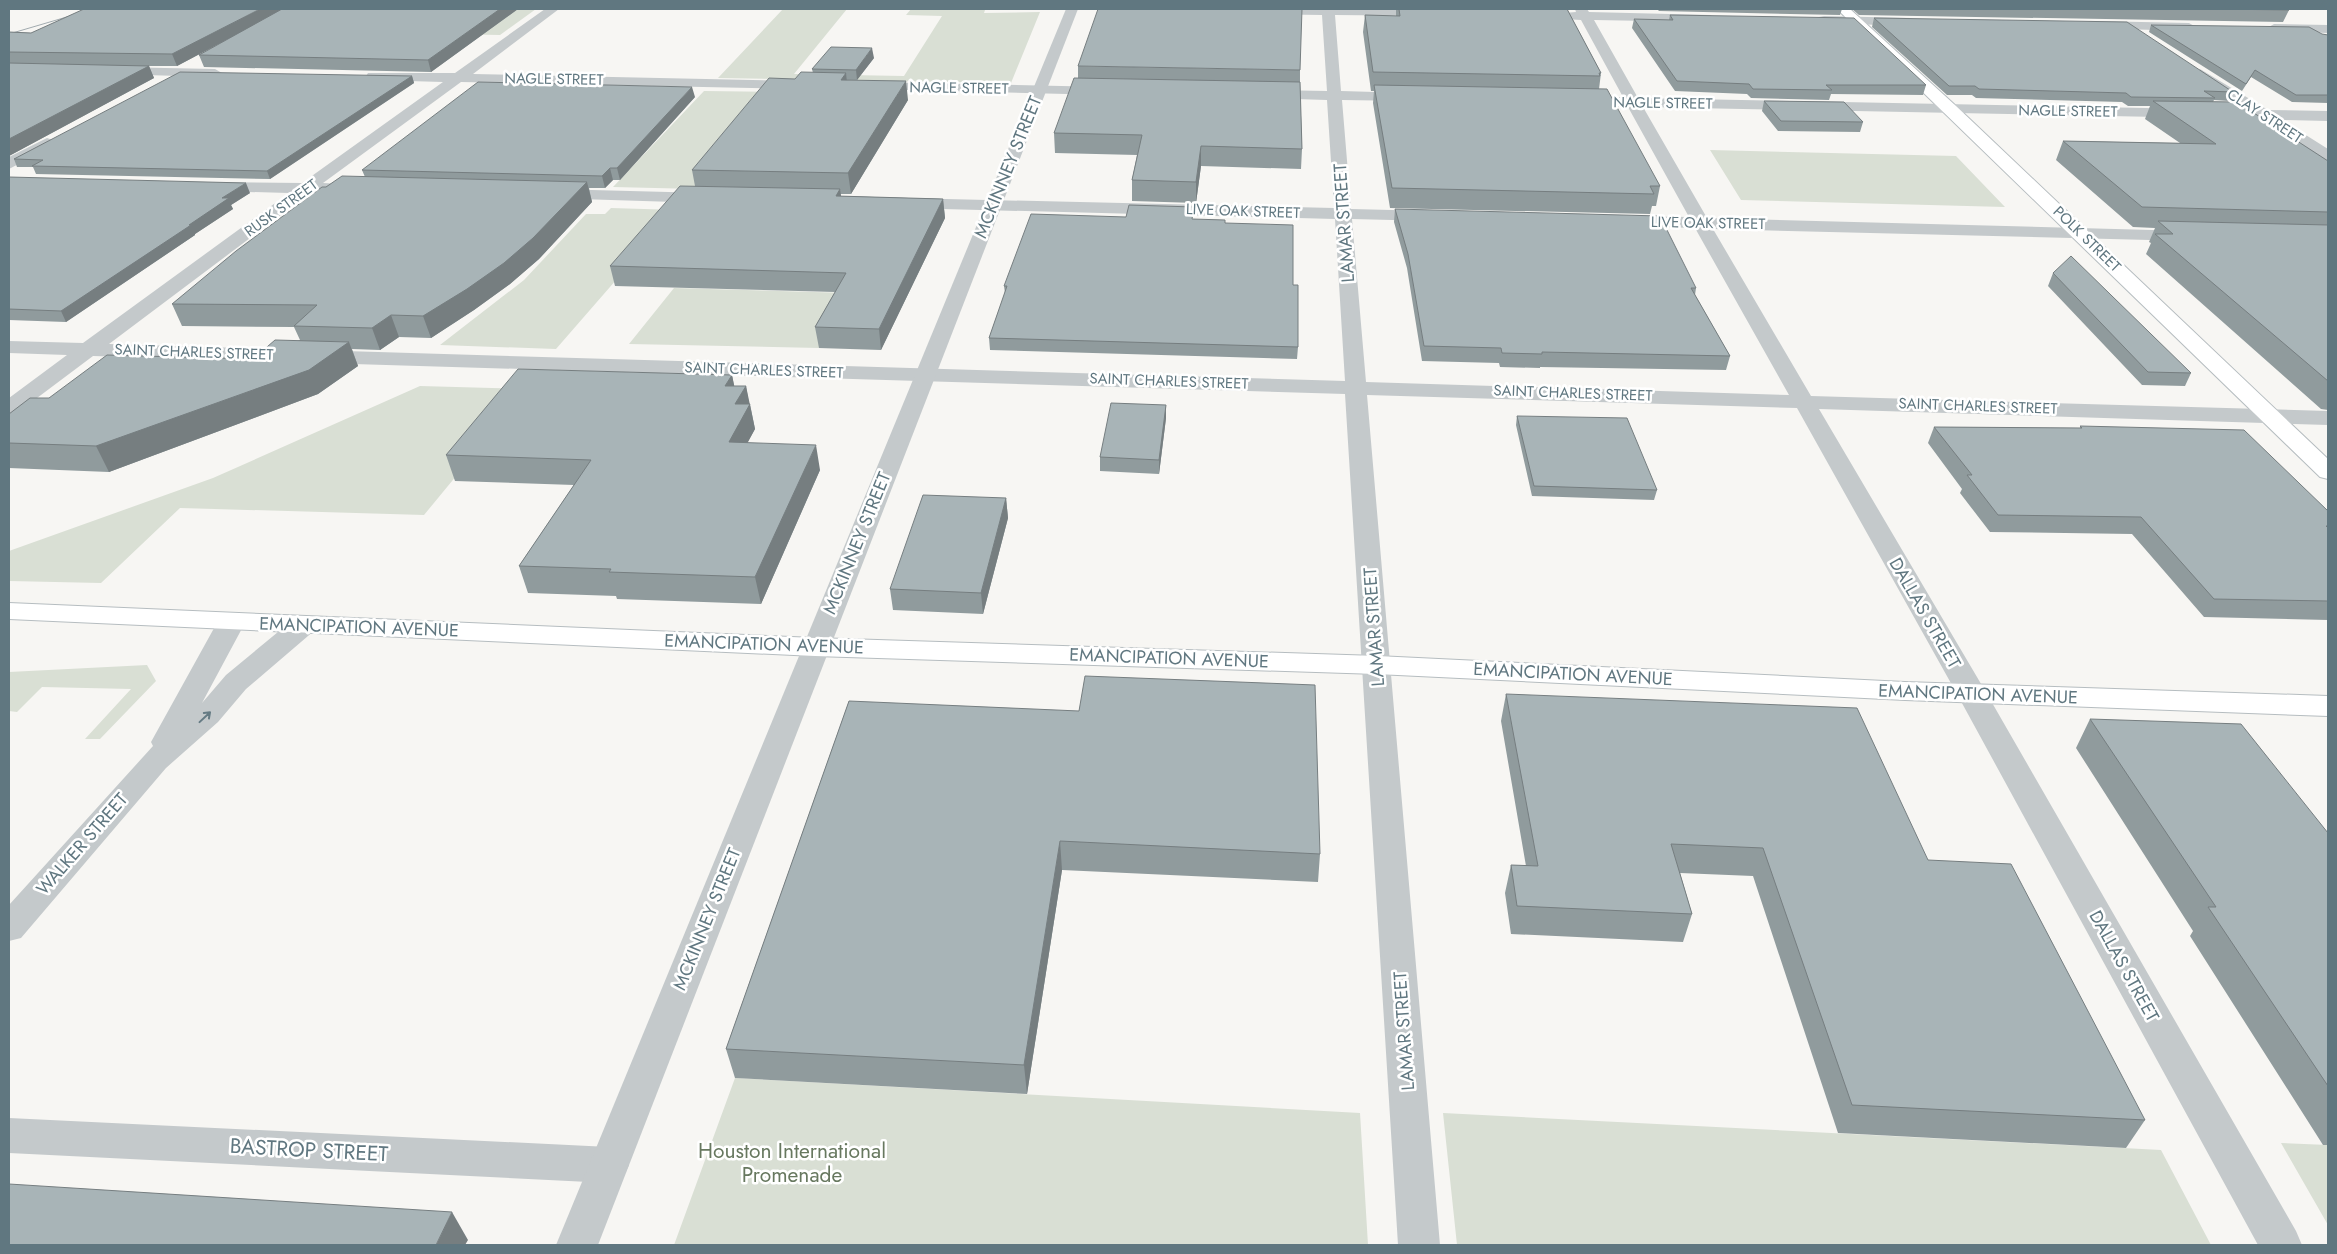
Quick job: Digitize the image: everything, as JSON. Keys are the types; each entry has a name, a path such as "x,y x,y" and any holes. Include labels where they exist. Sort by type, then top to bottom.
{"main road":[{"name":"POLK STREET","path":"1843,9 1951,109 2328,472"},
{"name":"EMANCIPATION AVENUE","path":"9,611 815,647 1377,665 1972,694 2328,706"}],"street":[{"name":"RUSK STREET","path":"9,408 306,188 554,9"},
{"name":"MCKINNEY STREET","path":"576,1245 1072,9"},
{"path":"1203,9 1446,13"},
{"path":"2102,9 2151,41"},
{"name":"LAMAR STREET","path":"1328,10 1419,1245"},
{"path":"1558,15 1583,12 1717,18"},
{"name":"DALLAS STREET","path":"1583,12 1700,223 1972,694 2281,1245"},
{"path":"1813,20 1927,22"},
{"path":"2079,25 2204,27"},
{"path":"2261,28 2328,29"},
{"path":"150,87 202,59"},
{"name":"CLAY STREET","path":"2188,65 2328,156"},
{"path":"105,71 231,74"},
{"name":"NAGLE STREET","path":"357,76 813,85"},
{"name":"NAGLE STREET","path":"852,86 1126,91"},
{"path":"1245,93 1424,97"},
{"name":"NAGLE STREET","path":"1564,101 2328,116"},
{"path":"9,164 63,135"},
{"path":"190,185 372,190"},
{"path":"534,194 723,198"},
{"name":"LIVE OAK STREET","path":"889,202 1452,217"},
{"name":"LIVE OAK STREET","path":"1611,221 2210,236"},
{"name":"SAINT CHARLES STREET","path":"9,347 1356,386 2328,418"},
{"name":"WALKER STREET","path":"155,761 202,680 232,621"},
{"name":"WALKER STREET","path":"9,928 155,761 208,715 236,682 304,624"},
{"name":"BASTROP STREET","path":"9,1135 609,1165"}],"green space":[{"path":"427,9 536,9 500,35 388,33"},
{"path":"783,9 847,9 794,74 904,76 942,16 906,15 911,9 985,10 984,13 1040,12 1011,83 718,78"},
{"path":"704,91 776,92 697,189 613,187"},
{"path":"1710,150 1956,156 2005,207 1741,200"},
{"path":"611,208 677,210 556,349 440,345 524,280 586,214 605,214"},
{"path":"674,288 849,293 819,348 629,344"},
{"path":"420,386 528,389 424,515 180,508 101,583 9,581 9,551 213,478"},
{"path":"147,665 156,681 100,739 85,739 131,689 42,687 17,712 9,711 9,672"},
{"name":"Houston International Promenade","path":"735,1078 1360,1113 1368,1245 674,1245"},
{"path":"1443,1113 2161,1150 2211,1245 1457,1245"},
{"path":"2281,1143 2328,1145 2328,1225"}],"building":[{"path":"84,9 260,9 172,54 9,52 9,32 31,33"},
{"path":"282,9 500,9 428,60 199,55"},
{"path":"1098,9 1302,9 1300,70 1078,66"},
{"path":"1399,9 1567,9 1601,73 1599,73 1600,76 1373,72 1365,15 1400,16"},
{"path":"2217,9 2286,9 2289,10"},
{"path":"1670,15 1854,18 1926,85 1826,85 1832,90 1753,89 1749,84 1677,81 1634,19 1673,20"},
{"path":"1874,18 2127,22 2233,92 2204,91 2215,98 2131,97 2126,93 1979,89 1975,86 1949,86"},
{"path":"2151,25 2309,27 2328,35 2328,95 2296,95 2255,70 2246,84"},
{"path":"831,47 872,48 856,70 812,69"},
{"path":"9,63 149,66 9,139"},
{"path":"180,72 412,76 267,171 32,166 43,160 14,159"},
{"path":"801,72 846,73 841,80 906,81 848,173 692,170 769,78 795,79"},
{"path":"1074,78 1300,82 1302,149 1201,146 1196,182 1132,180 1142,135 1054,133"},
{"path":"478,82 692,87 617,168 610,168 602,176 362,170"},
{"path":"1374,85 1607,89 1660,186 1650,186 1654,194 1392,188"},
{"path":"1764,101 1844,102 1863,122 1781,121"},
{"path":"2153,101 2237,102 2328,161 2328,212 2142,207 2063,141 2216,144"},
{"path":"342,176 587,182 533,238 504,263 423,316 391,315 372,328 294,326 317,305 172,304 236,251 322,187 326,187"},
{"path":"9,177 246,183 222,198 229,198 189,225 191,225 61,311 9,309"},
{"path":"680,186 840,189 836,196 943,199 879,329 815,327 846,273 610,266"},
{"path":"1129,205 1194,207 1192,219 1225,220 1225,223 1293,225 1293,285 1298,285 1298,347 989,338 1007,286 1004,286 1031,214 1126,217"},
{"path":"1395,209 1660,216 1696,288 1691,288 1730,356 1542,352 1542,354 1502,353 1501,348 1424,346 1408,254"},
{"path":"2158,221 2328,225 2328,381 2155,234 2173,234"},
{"path":"2071,256 2191,373 2148,372 2053,273"},
{"path":"275,340 349,342 309,370 96,446 9,443 9,414 30,398 49,398 107,355 253,359"},
{"path":"518,369 732,375 725,386 746,386 735,404 750,404 729,442 816,445 755,577 609,572 611,569 519,566 591,460 446,455"},
{"path":"1111,403 1166,405 1159,460 1100,457"},
{"path":"1517,416 1627,418 1657,490 1534,486"},
{"path":"2080,426 2244,430 2328,511 2328,526 2326,526 2328,528 2328,601 2214,599 2141,517 1998,515 1967,475 1972,475 1934,427 2082,428"},
{"path":"923,495 1006,498 981,593 890,589"},
{"path":"1085,676 1315,685 1320,854 1060,841 1024,1065 726,1049 849,701 1079,711"},
{"path":"1506,694 1857,708 1928,860 2011,864 2145,1120 1852,1105 1763,848 1671,844 1692,914 1517,906 1511,865 1538,866"},
{"path":"2090,719 2241,724 2328,833 2328,1086 2208,907 2216,907"},
{"path":"9,1184 452,1212 436,1245 9,1245"}],"tram line":[{"path":"9,34 94,9"}]}
